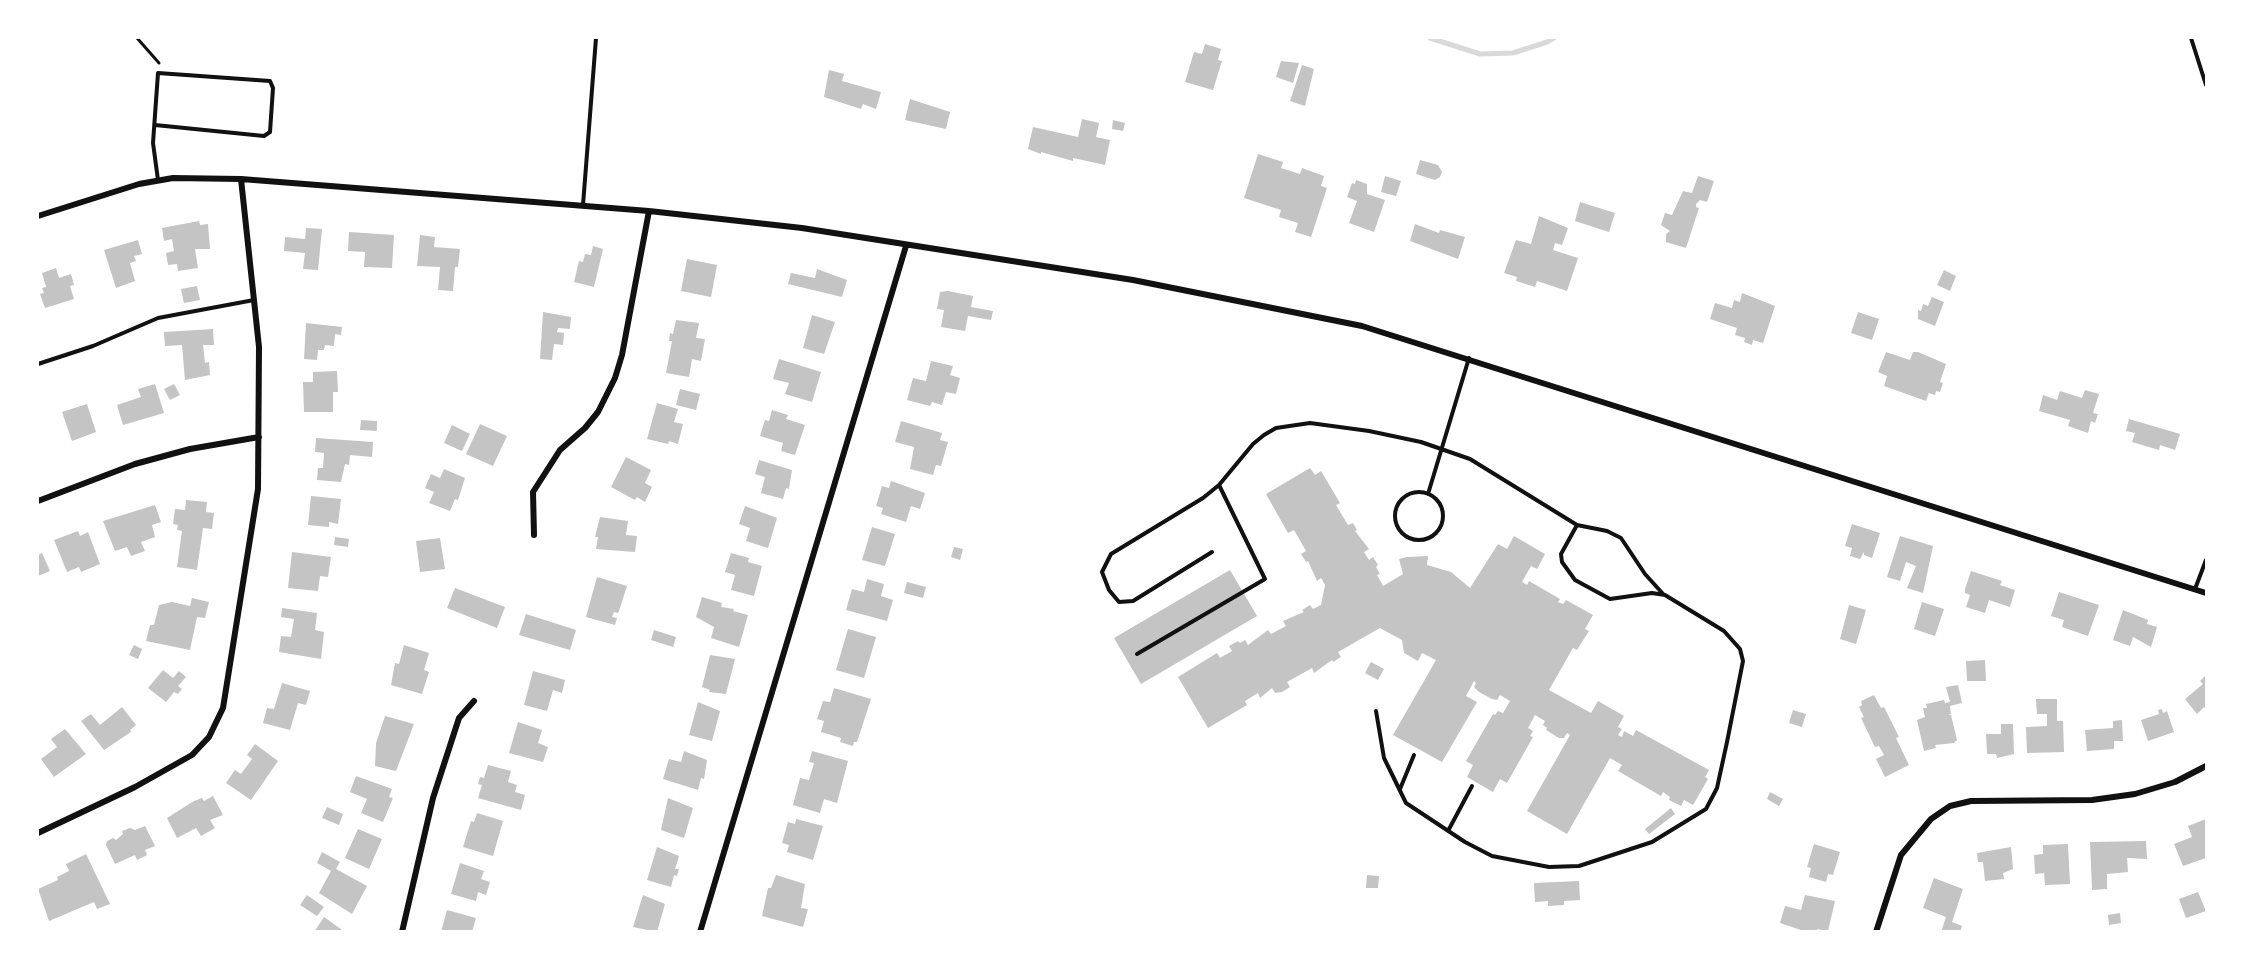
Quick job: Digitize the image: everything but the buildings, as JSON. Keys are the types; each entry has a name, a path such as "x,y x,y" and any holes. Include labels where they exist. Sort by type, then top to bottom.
{"street":[{"path":"38,833 179,763 209,737 223,708 258,489 260,380 256,300 241,179"},
{"path":"38,216 158,180 241,179 583,205 802,228 1226,297 1362,326 1469,357 2206,592"},
{"path":"534,536 533,492 560,450 585,428 598,412 615,378 622,355 649,211"},
{"path":"700,932 906,246"},
{"path":"38,501 135,464 190,448 259,436"},
{"path":"402,932 433,798 459,718 474,701"},
{"path":"1876,932 1901,855 1931,819 1950,806 1971,801 2092,800 2114,797 2175,782 2206,766"}],"lane":[{"path":"583,205 596,38"},
{"path":"2191,38 2206,85"},
{"path":"154,125 264,136 270,132 273,88 270,81 158,73 154,125 153,143 158,180"},
{"path":"38,364 93,346 158,318 256,300"},
{"path":"1428,494 1469,357"},
{"path":"1212,552 1132,601 1119,602 1109,590 1102,572 1111,554 1203,498 1219,485 1253,444 1276,428 1310,423 1369,431 1470,459 1577,525 1607,531 1620,538 1645,574 1665,595 1724,631 1740,649 1743,661 1717,788 1706,809 1652,842 1579,866 1549,867 1492,856 1448,831 1406,803 1384,758 1376,711"},
{"path":"1137,654 1265,579 1219,485"},
{"path":"1420,492 1428,494 1440,503 1443,518 1441,526 1431,537 1423,539 1408,537 1398,526 1396,510 1405,497 1420,492"},
{"path":"1577,525 1561,554 1562,562 1575,580 1610,598 1652,593 1665,595"},
{"path":"2195,589 2206,560"},
{"path":"1400,789 1414,755"},
{"path":"1448,831 1472,786"}],"path":[{"path":"137,38 159,60 158,73"}],"waterway":[{"path":"1430,38 1480,54 1513,53 1554,38"}]}
